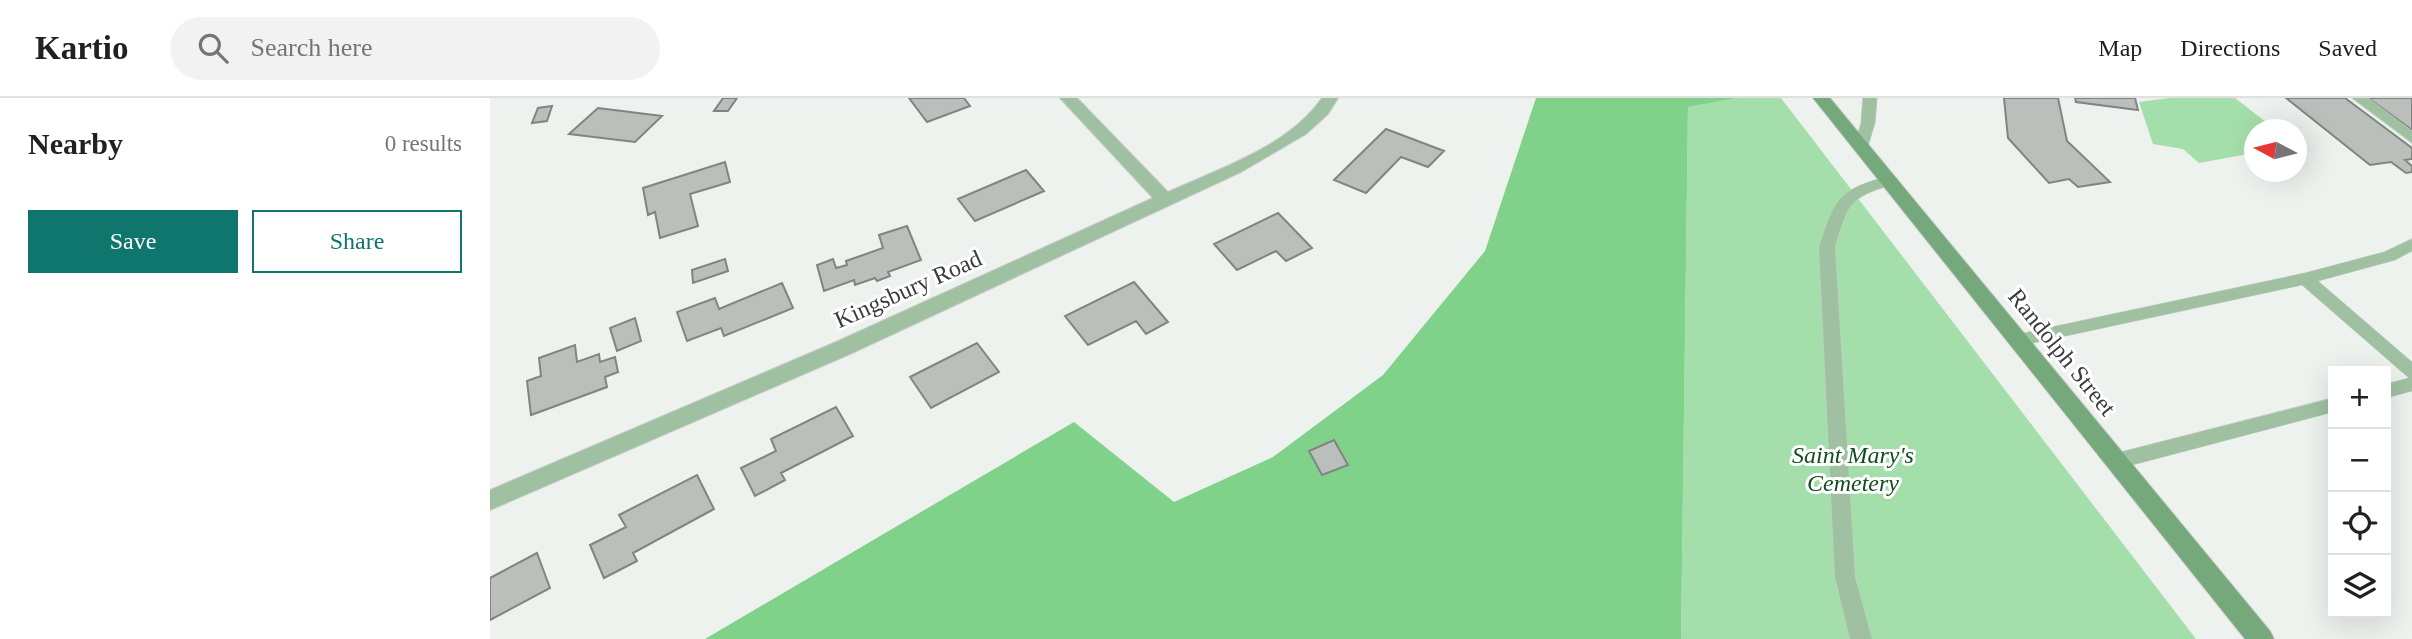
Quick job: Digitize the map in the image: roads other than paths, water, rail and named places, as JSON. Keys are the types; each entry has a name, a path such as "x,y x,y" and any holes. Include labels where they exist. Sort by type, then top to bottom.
{"main road":[{"name":"Randolph Street","path":"1821,98 2261,639"}],"street":[{"path":"1068,98 1166,201"},
{"name":"Kingsbury Road","path":"490,500 843,348 1166,201 1290,139 1330,98"}],"lane":[{"path":"1861,146 1868,123 1870,98"},
{"path":"2358,98 2412,138"},
{"path":"1861,639 1844,577 1827,247 1844,198 1860,189 1889,181"},
{"path":"2019,340 2305,279 2389,256 2412,244"},
{"path":"2305,279 2412,372"},
{"path":"2391,390 2412,384"},
{"path":"2117,461 2328,406"}],"park label":[{"name":"Saint Mary's Cemetery","path":"1853,469"}]}
